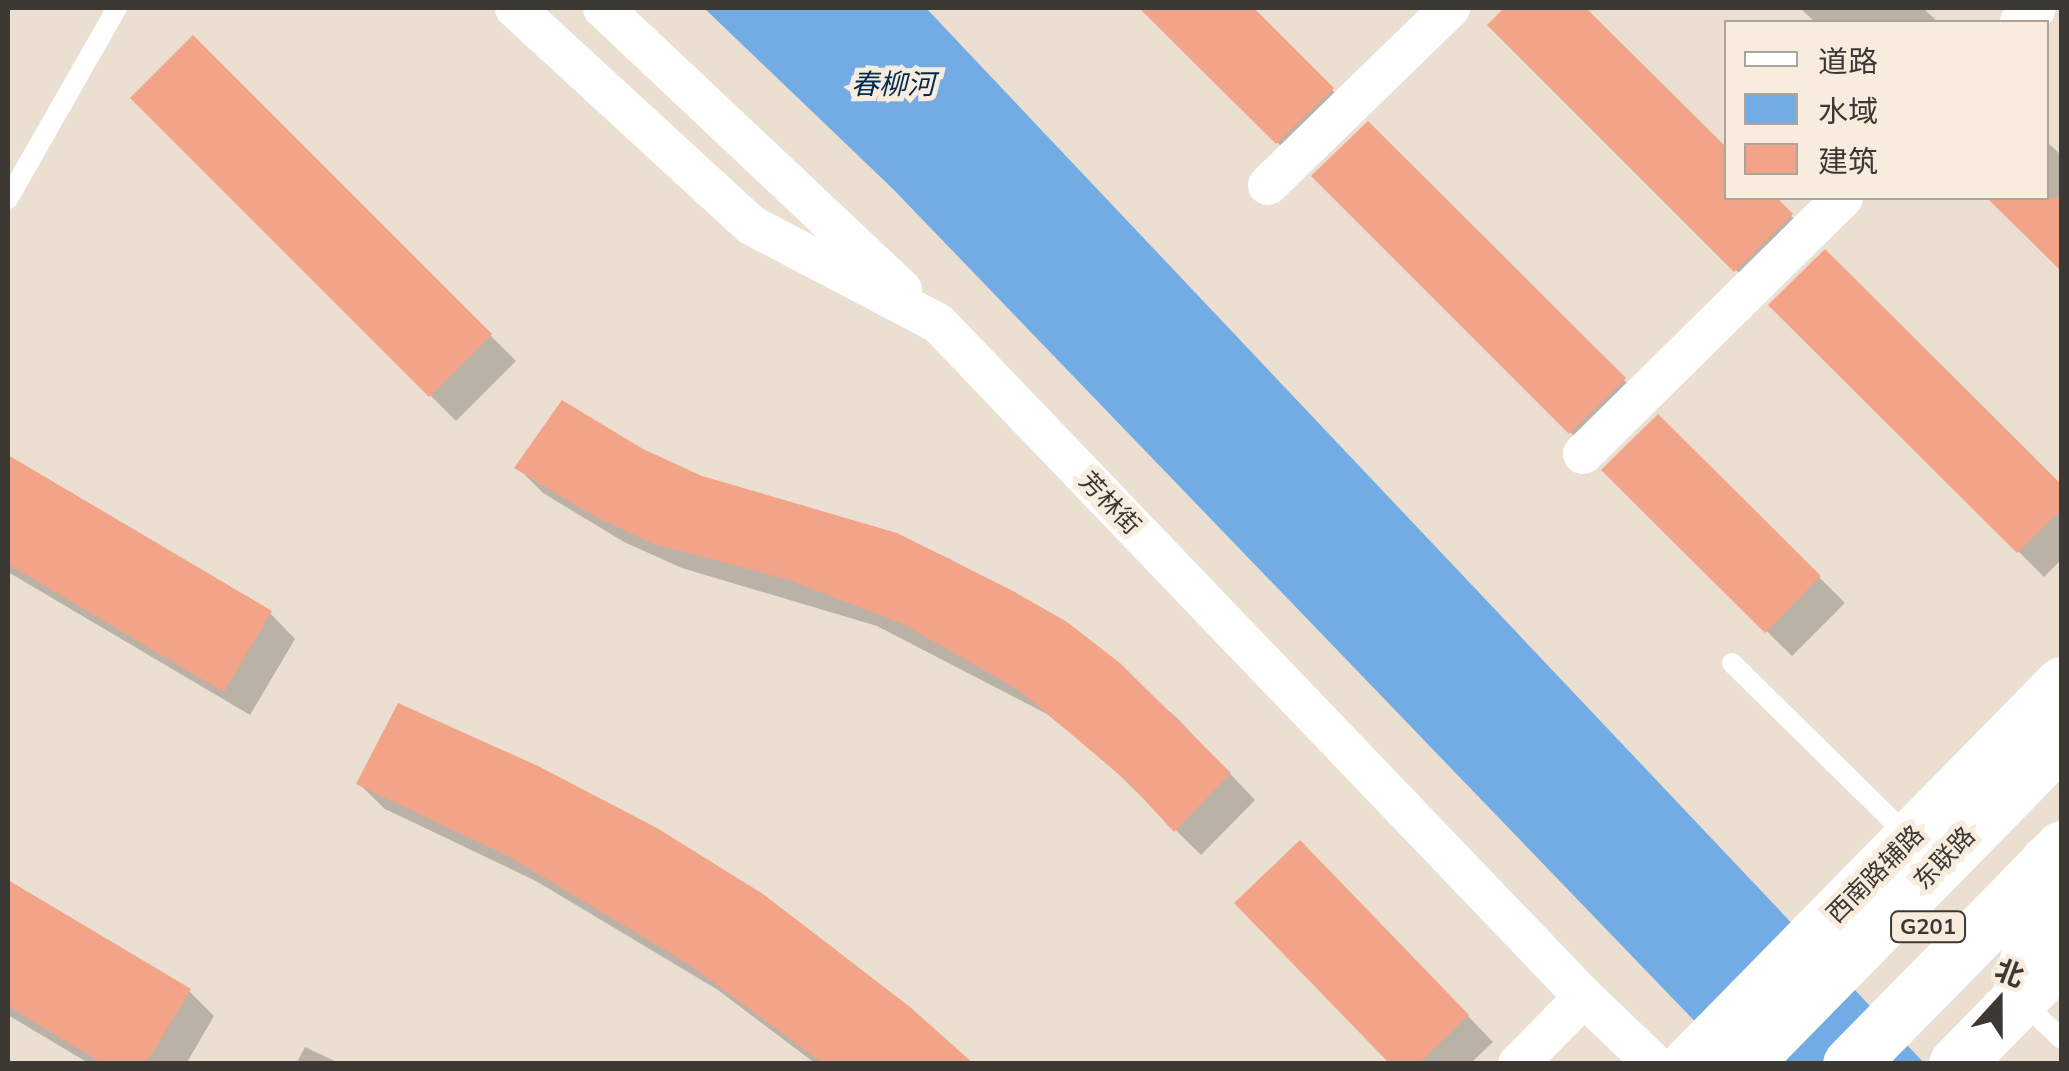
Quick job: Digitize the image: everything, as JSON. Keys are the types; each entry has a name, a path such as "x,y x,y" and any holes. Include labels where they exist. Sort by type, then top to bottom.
{"main road":[{"name":"西南路辅路","path":"1689,1064 2062,684"},
{"name":"东联路","path":"1743,1064 2062,738"},
{"name":"G201","path":"1850,1064 2047,862 2062,791"},
{"path":"1882,867 2047,862"},
{"path":"1989,1029 2047,862"},
{"path":"1904,1064 2047,862"},
{"name":"G201","path":"1795,1064 2047,862"},
{"path":"1989,1029 2062,955"}],"street":[{"name":"芳林街","path":"515,8 752,226 938,323 1584,998 1654,1064"},
{"path":"603,8 938,323"},
{"path":"1268,185 1450,8"},
{"path":"1583,454 1841,200"},
{"path":"1518,1064 1584,998"}],"lane":[{"path":"8,199 118,8"},
{"path":"1732,663 1882,867"},
{"path":"1989,1029 2062,1039"}],"water":[{"name":"春柳河","path":"704,8 926,8 1924,1063 1735,1063 893,189"}],"building":[{"path":"1139,8 1254,8 1334,88 1276,144"},
{"path":"1504,8 1586,8 1724,145 1724,200 1779,200 1793,214 1734,272 1487,25"},
{"path":"193,35 492,334 429,397 130,98"},
{"path":"1368,121 1626,378 1569,434 1311,176"},
{"path":"2062,198 2062,272 1989,200"},
{"path":"1825,249 2062,485 2062,509 2017,553 1768,305"},
{"path":"562,400 643,449 702,476 897,533 1013,591 1067,622 1120,663 1231,773 1174,832 1129,783 1019,690 903,624 789,580 654,544 596,517 514,468"},
{"path":"1658,414 1821,576 1765,633 1601,470"},
{"path":"8,455 272,611 224,692 8,564"},
{"path":"398,703 538,766 657,828 763,894 910,1007 974,1064 824,1064 690,965 508,856 356,784"},
{"path":"1300,840 1469,1015 1418,1064 1390,1064 1234,903"},
{"path":"8,880 191,989 146,1064 104,1064 8,1006"}]}
